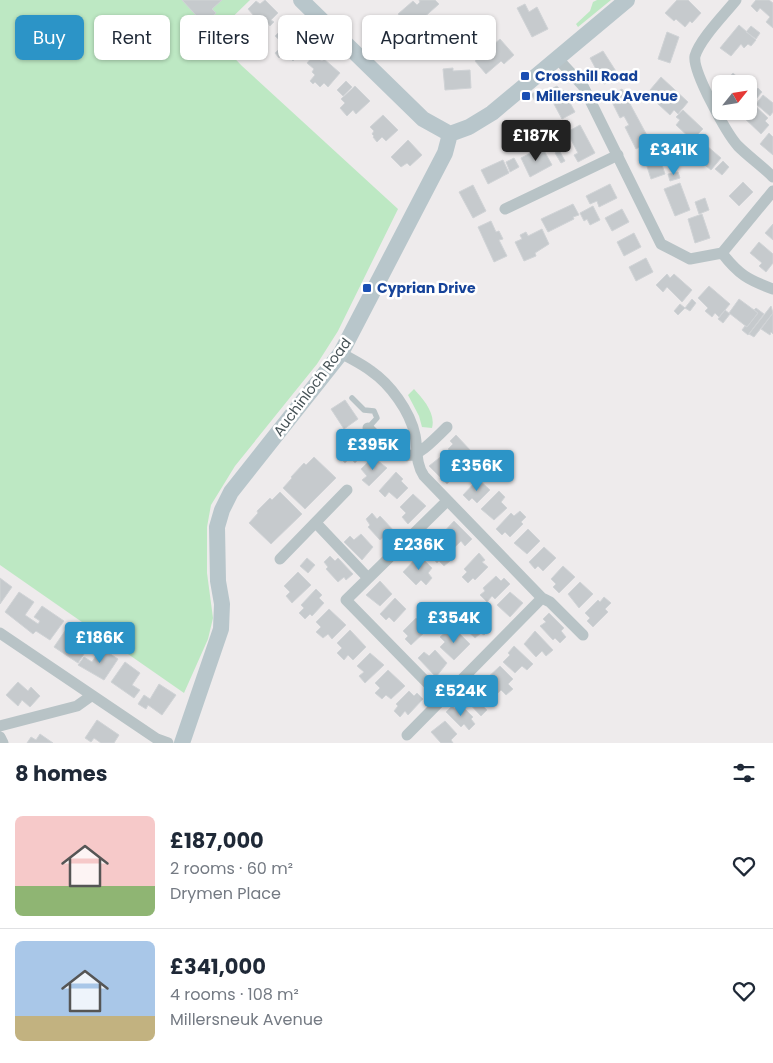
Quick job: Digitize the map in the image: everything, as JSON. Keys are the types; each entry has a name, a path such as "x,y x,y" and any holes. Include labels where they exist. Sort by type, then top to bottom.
{"main road":[{"path":"301,0 423,118 450,134 469,127 492,113 627,0"},
{"name":"Auchinloch Road","path":"182,743 221,629 222,604 218,581 217,527 222,510 231,492 341,353 445,153 450,134"}],"street":[{"path":"736,0 698,48 694,58 697,72 721,120 737,145 773,176"},
{"path":"558,59 583,86 660,244 690,259 722,253 773,191"},
{"path":"505,209 618,155"},
{"path":"722,253 735,270 751,281 773,289"},
{"path":"341,353 372,371 399,401 408,416 415,434 416,454 420,471 542,598 550,602 583,635"},
{"path":"368,428 394,452 400,455 416,454 426,449 447,427"},
{"path":"280,559 347,490"},
{"path":"442,698 346,600 447,501"},
{"path":"316,523 368,578"},
{"path":"407,735 542,598"},
{"path":"0,633 157,740 168,743"},
{"path":"0,726 77,706 91,696"},
{"path":"0,737 3,743"}],"lane":[{"path":"352,398 364,410 374,412 377,418 368,428"}],"green space":[{"path":"0,0 250,0 235,15 180,15 180,60 236,60 398,209 338,331 317,364 235,466 211,505 207,527 207,573 213,618 208,639 184,693 0,565"},
{"path":"597,0 611,0 578,27 576,24 590,11 593,2"},
{"path":"414,389 425,402 430,412 433,422 432,428 422,427 419,416 408,395"}],"building":[{"path":"182,0 222,0 212,9 216,13 214,15 196,15"},
{"path":"265,0 278,13 271,20 274,22 270,26 268,15 253,15 248,9 256,1 260,4"},
{"path":"419,0 435,0 439,4 427,15 398,14 413,1 417,5 420,2"},
{"path":"677,0 688,0 701,13 692,23 690,21 685,27 665,13"},
{"path":"756,0 769,0 773,3 773,28 766,22 770,17 760,8 757,12 751,6"},
{"path":"525,4 529,12 537,7 548,29 532,37 517,8"},
{"path":"739,25 756,40 751,46 748,44 744,48 741,44 731,56 720,48"},
{"path":"751,26 760,33 756,39 746,32"},
{"path":"667,32 679,37 670,63 658,59"},
{"path":"500,39 514,55 504,64 501,61 486,74 475,61 496,60 496,43"},
{"path":"603,51 619,76 604,84 590,58"},
{"path":"310,60 325,60 340,73 328,87 324,83 320,87 315,82 313,84 310,81 315,75 312,72 314,69 307,63"},
{"path":"453,68 453,71 470,70 471,88 445,90 443,69"},
{"path":"661,77 688,102 678,114 674,110 670,115 657,103 661,99 650,90"},
{"path":"346,81 352,87 343,96 337,90"},
{"path":"355,86 370,101 356,114 353,110 347,116 340,108 345,103 341,99"},
{"path":"557,86 561,91 563,90 575,112 562,119 547,91"},
{"path":"758,88 762,92 758,97"},
{"path":"622,89 650,141 636,149 625,127 629,125 624,116 620,118 609,96"},
{"path":"540,90 544,98 536,103 531,94"},
{"path":"763,95 773,103 773,112 770,116 758,106 758,101"},
{"path":"758,109 768,118 765,121 769,125 761,134 746,120 758,120"},
{"path":"683,110 703,129 692,140 676,125 680,120 676,117"},
{"path":"383,115 398,130 386,141 382,137 377,142 372,134 374,131 370,127"},
{"path":"554,123 557,129 547,135 544,128"},
{"path":"580,125 595,153 578,162 574,155 578,153 567,132"},
{"path":"560,128 562,133 553,138 551,133"},
{"path":"769,133 773,137 773,155 760,144"},
{"path":"408,140 422,155 410,166 407,163 401,167 391,157"},
{"path":"665,140 668,145 658,150 655,146"},
{"path":"700,140 721,158 711,170 690,153"},
{"path":"542,147 552,165 530,177 521,158"},
{"path":"559,150 565,161 561,163 555,153"},
{"path":"658,153 665,174 651,179 644,157"},
{"path":"514,158 519,167 510,172 506,162"},
{"path":"503,160 509,173 488,184 481,170"},
{"path":"723,161 729,167 722,175 715,169"},
{"path":"678,172 680,178 670,181 668,174"},
{"path":"743,182 753,192 739,206 729,196"},
{"path":"680,183 690,210 675,216 664,189"},
{"path":"610,184 617,198 599,207 597,201 590,204 586,196"},
{"path":"473,185 486,211 473,218 459,192"},
{"path":"705,198 709,210 699,214 695,202"},
{"path":"573,204 579,215 548,232 541,219"},
{"path":"593,206 600,220 590,225 587,219 584,221 580,213"},
{"path":"622,209 629,222 612,231 605,218"},
{"path":"702,214 710,238 695,243 688,219"},
{"path":"491,221 496,232 499,231 503,239 499,240 507,256 494,262 478,227"},
{"path":"773,224 773,240 765,233"},
{"path":"542,229 549,244 535,253 536,256 524,261 515,242 522,239 520,235 526,232 528,236"},
{"path":"634,233 641,247 624,256 617,242"},
{"path":"759,242 773,254 773,263 766,272 759,266 762,263 750,253"},
{"path":"646,258 653,272 636,281 629,267"},
{"path":"667,274 670,278 674,274 692,290 682,302 667,287 663,292 656,285"},
{"path":"709,286 730,304 719,317 715,313 712,317 705,311 708,308 698,298"},
{"path":"692,299 696,303 690,311 685,308"},
{"path":"739,299 758,313 747,327 729,313"},
{"path":"680,304 685,308 678,315 674,311"},
{"path":"771,306 773,313 754,337 749,334"},
{"path":"756,308 764,314 748,335 742,330 745,326 747,327 758,313 754,310"},
{"path":"725,310 730,314 723,323 718,319"},
{"path":"773,313 773,334 771,332 770,335 761,329"},
{"path":"345,400 358,419 344,429 331,409"},
{"path":"351,433 368,449 355,463 350,458 345,463 338,456 343,451 338,446"},
{"path":"456,435 471,451 468,453 473,459 467,465 462,460 460,462 448,449 453,444 450,441"},
{"path":"443,455 455,468 449,473 453,478 447,484 429,466"},
{"path":"314,457 336,478 305,509 283,488 304,463 306,465"},
{"path":"373,457 387,468 369,486 362,480 367,476 361,469"},
{"path":"396,472 408,488 397,499 389,492 385,497 379,491"},
{"path":"478,479 490,490 477,503 472,498 469,501 463,495"},
{"path":"499,491 505,497 501,502 507,508 494,520 481,509"},
{"path":"280,492 302,514 271,544 249,523 258,513 257,511 270,498 272,500"},
{"path":"413,494 426,506 408,524 402,517 406,513 400,507"},
{"path":"520,511 526,517 521,522 523,524 510,537 505,532 502,535 496,529 511,513 514,516"},
{"path":"372,513 377,519 380,516 395,532 388,538 386,535 380,540 368,527 370,525 366,519"},
{"path":"454,521 472,539 465,546 461,541 455,547 442,534"},
{"path":"528,529 540,541 527,554 514,543"},
{"path":"361,534 373,547 362,560 344,542 350,536 354,540"},
{"path":"433,536 448,552 445,555 450,561 444,566 439,561 437,563 424,550 430,545 427,542"},
{"path":"544,547 556,558 543,571 538,566 535,569 529,562"},
{"path":"479,553 485,560 482,562 488,567 475,580 473,578 468,583 462,577 467,572 464,569"},
{"path":"419,555 432,568 428,573 432,578 426,585 421,580 416,585 403,572"},
{"path":"330,556 335,561 338,558 353,574 346,580 344,577 338,582 326,569 328,567 324,562"},
{"path":"307,558 315,565 308,573 300,566"},
{"path":"563,566 575,577 559,593 553,587 556,584 551,579"},
{"path":"298,572 311,585 292,603 286,596 290,592 284,586"},
{"path":"496,576 501,581 504,578 510,584 495,599 492,596 487,602 480,595 485,591 483,588"},
{"path":"0,578 12,587 0,604"},
{"path":"380,581 392,594 380,606 366,595"},
{"path":"580,582 593,594 579,608 568,594"},
{"path":"316,589 322,595 319,598 324,603 312,616 310,614 305,619 299,613 304,608 301,605"},
{"path":"19,592 34,602 25,615 38,624 40,621 34,617 42,606 64,621 50,640 36,631 33,634 5,612"},
{"path":"510,592 523,603 510,617 497,605"},
{"path":"604,597 611,603 605,609 608,612 593,627 587,621 590,618 585,613 598,600 600,602"},
{"path":"395,598 406,609 394,622 389,617 386,620 380,614"},
{"path":"329,609 346,625 332,639 328,634 323,638 316,632 321,627 316,622"},
{"path":"470,609 490,629 484,635 481,633 475,638 462,626 468,620 463,615"},
{"path":"549,613 564,628 561,631 566,637 560,643 555,638 553,640 540,626 546,622 543,619"},
{"path":"423,615 429,621 424,627 427,630 411,645 405,639 408,636 403,631 416,618 418,620"},
{"path":"69,625 88,638 83,645 80,642 75,649 84,654 78,663 54,647"},
{"path":"350,630 366,647 353,660 348,655 344,660 337,653 342,648 337,643"},
{"path":"447,631 452,636 457,631 470,644 454,660 440,647 445,642 440,637"},
{"path":"535,631 553,650 546,656 542,651 536,657 524,644"},
{"path":"514,646 533,664 527,670 522,666 515,673 503,662 510,655 508,653"},
{"path":"101,648 118,659 104,680 78,665 84,657 92,662"},
{"path":"435,650 447,663 436,677 418,658 424,652 429,656"},
{"path":"370,653 384,665 365,683 359,676 364,672 357,666"},
{"path":"125,662 140,673 132,685 140,690 134,698 111,682"},
{"path":"500,666 513,679 508,684 513,689 506,695 501,690 496,695 483,682"},
{"path":"388,670 405,686 391,699 386,695 382,699 375,693 380,688 375,683"},
{"path":"18,682 28,691 31,687 40,696 30,707 22,700 18,706 6,695"},
{"path":"159,684 176,695 162,715 148,705 146,709 138,704 144,695 150,699"},
{"path":"478,686 490,698 482,705 487,710 481,716 463,697 469,691 472,693"},
{"path":"409,691 414,696 417,693 423,699 408,715 405,711 400,717 394,711 398,706 396,704"},
{"path":"460,704 473,717 471,719 475,724 469,730 464,724 461,727 446,712 452,706 455,709"},
{"path":"97,720 119,735 114,743 101,743 94,738 91,742 85,738"},
{"path":"445,721 457,734 451,740 453,743 441,743 431,732"},
{"path":"40,734 53,743 27,743 31,737 36,740"}],"place":[{"name":"Crosshill Road","path":"525,76"},
{"name":"Millersneuk Avenue","path":"526,96"},
{"name":"Cyprian Drive","path":"367,288"}]}
